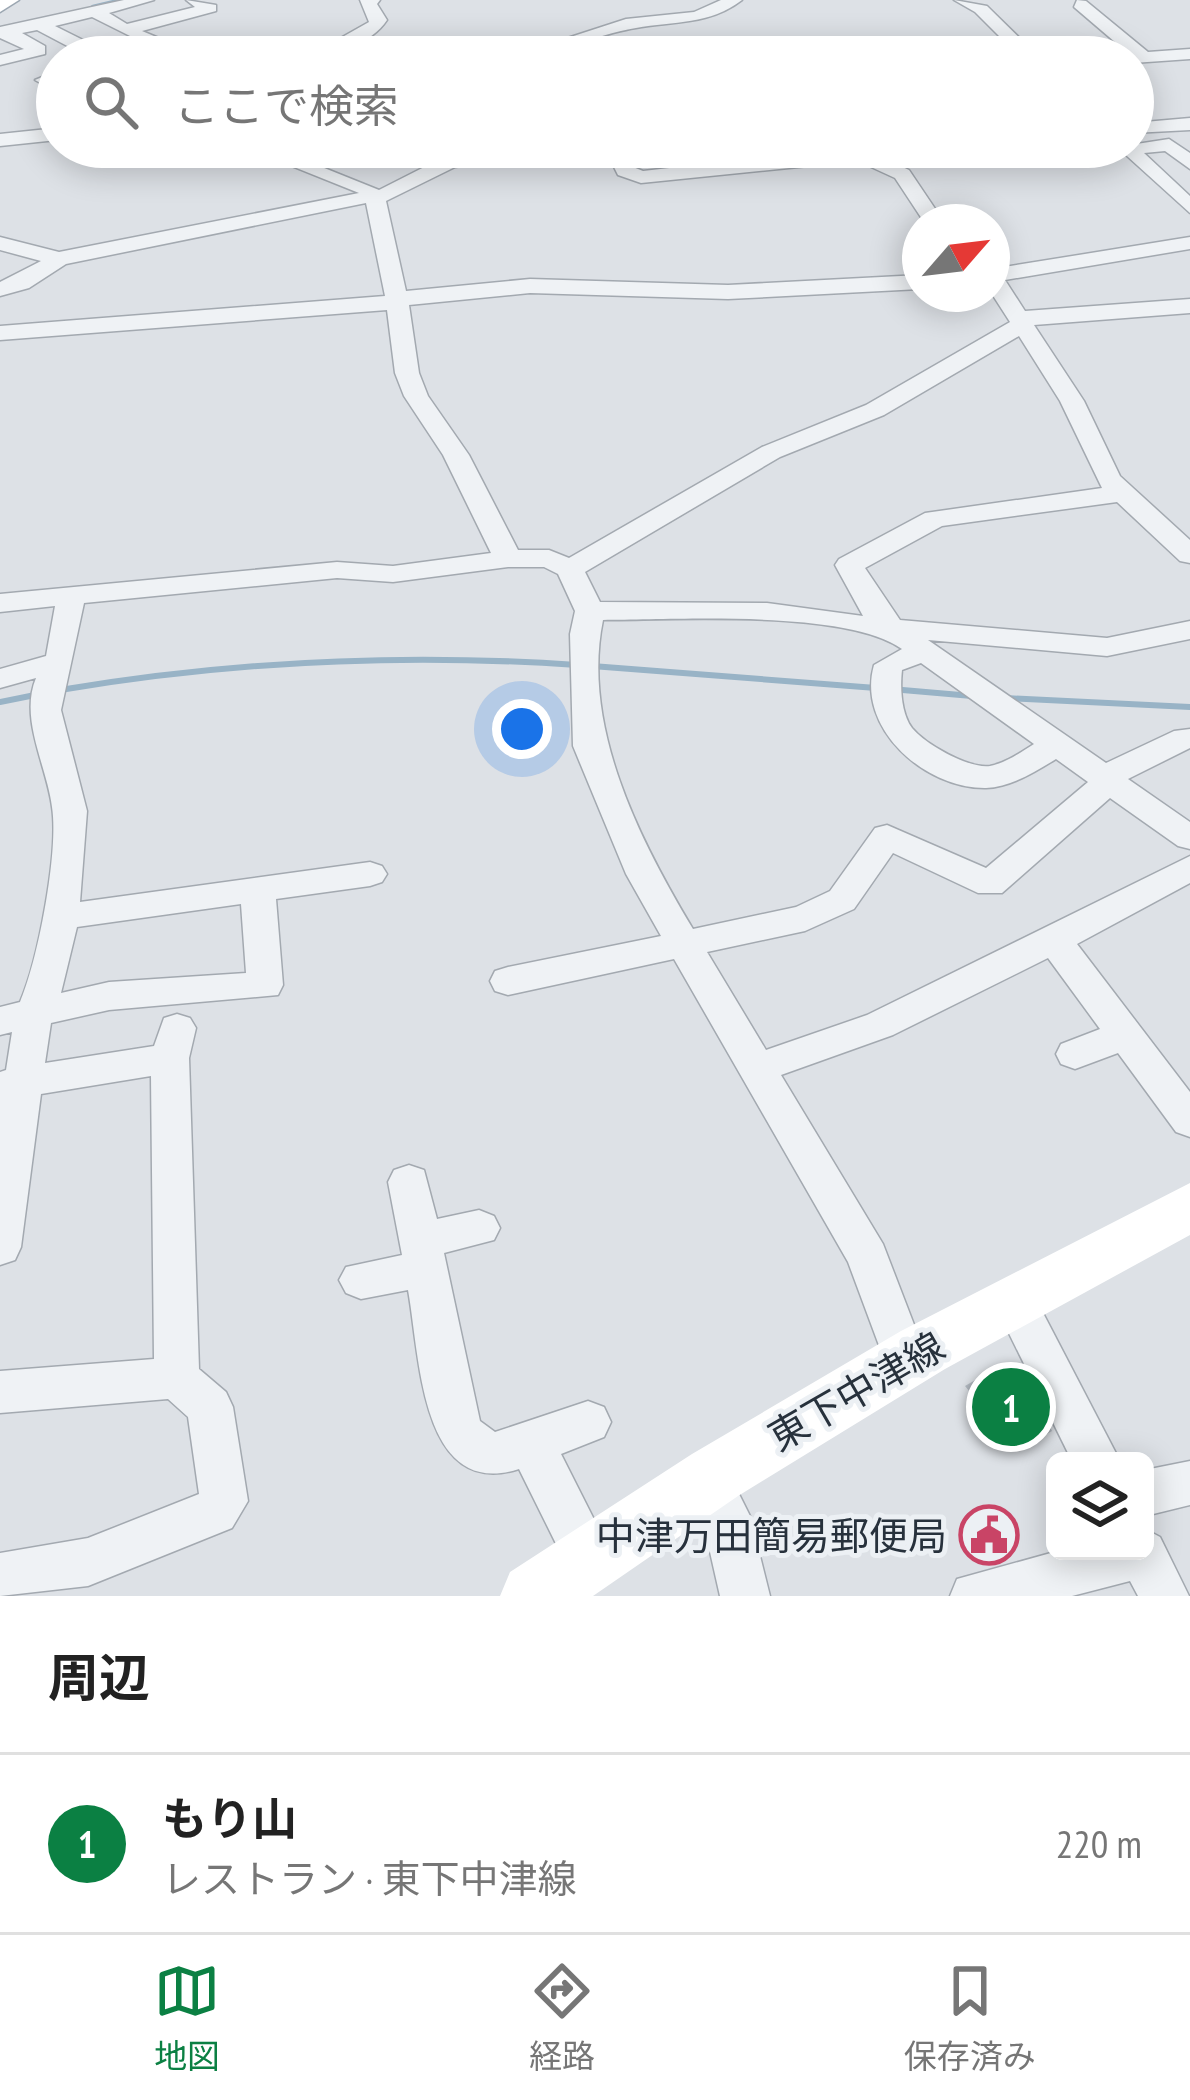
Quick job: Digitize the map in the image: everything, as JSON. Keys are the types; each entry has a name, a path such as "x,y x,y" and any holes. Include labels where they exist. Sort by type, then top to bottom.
{"main road":[{"name":"東下中津線","path":"534,1596 707,1480 906,1361 1190,1207"}],"street":[{"path":"38,36 118,19 146,0"},
{"path":"3,32 93,11 152,23 210,8 194,0"},
{"path":"355,36 379,20 367,1 372,0"},
{"path":"588,36 632,23 697,17 734,0"},
{"path":"962,0 981,9 1009,36"},
{"path":"1054,10 1082,6 1118,36"},
{"path":"118,19 146,36"},
{"path":"1074,28 1108,26"},
{"path":"51,30 62,36"},
{"path":"3,32 36,48"},
{"path":"26,42 36,37"},
{"path":"2,58 36,51"},
{"path":"1154,56 1190,54"},
{"path":"1154,127 1190,124"},
{"path":"0,140 36,136"},
{"path":"1154,146 1169,145 1190,163"},
{"path":"304,168 374,197"},
{"path":"0,289 21,283 59,259 374,197 400,190 438,168"},
{"path":"624,168 641,177 731,168"},
{"path":"892,168 902,174 922,204"},
{"path":"1149,168 1190,208"},
{"path":"1160,179 1190,176"},
{"path":"374,197 398,300 407,374 416,396 456,455 508,559"},
{"path":"0,243 59,259"},
{"path":"1010,273 1190,243"},
{"path":"0,333 530,286 566,291 728,292 902,283"},
{"path":"1010,303 1072,401 1093,454 1123,493 1190,555"},
{"path":"570,568 771,452 875,410 1022,321 1190,306"},
{"path":"1123,493 935,520 850,565 873,609 891,628 1190,838"},
{"path":"0,603 337,570 393,574 508,559 548,558 570,568 590,611 585,634 589,746 643,874 868,1257 906,1361"},
{"path":"0,1246 17,1018 51,974 61,917 70,811 45,710 48,684 60,661 71,596"},
{"path":"590,611 767,612 1107,647 1190,630"},
{"path":"925,651 889,665 884,674 893,723 903,737 967,775 984,778 1054,746"},
{"path":"0,679 60,661"},
{"path":"508,981 805,918 842,900 887,836 990,884 1035,838 1068,818 1104,780 1185,737"},
{"path":"757,1068 880,1025 1190,868"},
{"path":"61,917 370,874"},
{"path":"17,1018 110,996 266,985 259,890"},
{"path":"1054,940 1190,1121"},
{"path":"1075,1054 1125,1036"},
{"path":"12,1084 173,1043 178,1378"},
{"path":"409,1182 455,1423 471,1450 490,1457 588,1423"},
{"path":"362,1280 479,1228"},
{"path":"1015,1301 1091,1452"},
{"path":"0,1392 178,1378 210,1407 224,1502 215,1512 88,1562 0,1577"},
{"path":"531,1444 589,1559"},
{"path":"707,1480 726,1516 746,1596"},
{"path":"1154,1491 1190,1483"},
{"path":"975,1596 1149,1567"}],"building":[{"path":"1003,1364 1025,1390 1030,1387 1052,1431 1018,1451 965,1386"}],"waterway":[{"path":"93,7 122,0"},
{"path":"60,690 189,672 318,662 577,665"},
{"path":"592,666 876,688"},
{"path":"891,689 972,696"},
{"path":"0,702 40,694"},
{"path":"1005,698 1190,707"}],"place":[{"name":"もり山","path":"1011,1407"},
{"name":"中津万田簡易郵便局","path":"989,1535"}]}
